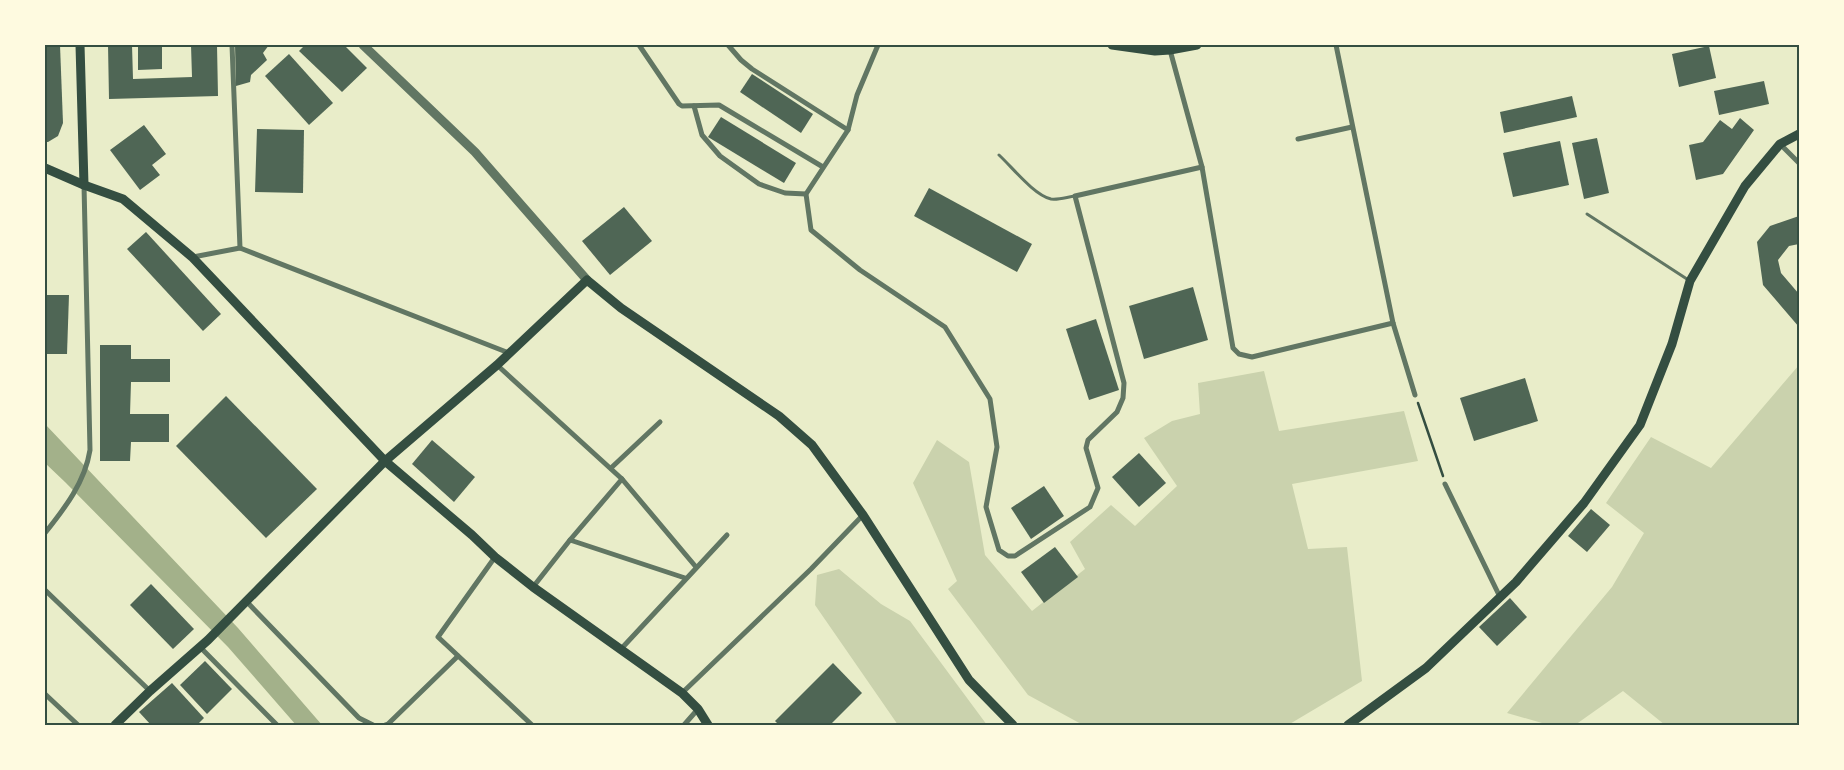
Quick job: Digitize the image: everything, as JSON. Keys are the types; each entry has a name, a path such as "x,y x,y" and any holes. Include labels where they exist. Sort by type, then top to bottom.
{"main road":[{"path":"80,45 84,185"},
{"path":"1112,45 1170,50 1197,45"},
{"path":"1348,725 1426,668 1516,582 1584,503 1640,425 1672,344 1690,281 1745,186 1780,144 1799,134"},
{"path":"45,168 123,199 192,257 385,461 495,557 533,587 682,693 698,709 708,725"},
{"path":"115,725 208,640 385,461 509,354 587,280 621,308 779,416 812,445 863,515 969,680 1013,725"}],"street":[{"path":"232,45 240,248"},
{"path":"363,45 475,152 587,280"},
{"path":"639,45 679,104 685,107 719,105 823,168"},
{"path":"728,45 741,60 752,68 848,130"},
{"path":"878,45 857,96 848,130 806,194 811,230 860,270 945,327 990,399 997,447 986,507 999,550 1008,556 1015,556 1090,506 1098,488 1086,448 1088,440 1117,412 1123,398 1124,383 1075,196 1202,167"},
{"path":"1336,45 1393,323 1415,395"},
{"path":"1170,50 1202,167 1233,348 1239,354 1252,357 1393,323"},
{"path":"694,106 702,135 720,156 759,184 785,193 806,194"},
{"path":"1298,140 1352,127"},
{"path":"1780,144 1799,163"},
{"path":"45,533 67,506 87,467 90,450 84,185"},
{"path":"192,257 240,248 509,354"},
{"path":"497,364 622,479 696,567"},
{"path":"611,468 660,422"},
{"path":"533,587 622,479"},
{"path":"1446,484 1500,597"},
{"path":"682,693 811,569 863,515"},
{"path":"621,650 727,535"},
{"path":"570,540 686,578"},
{"path":"495,557 438,637 532,725"},
{"path":"45,590 150,691"},
{"path":"246,601 359,718 374,725"},
{"path":"200,647 277,725"},
{"path":"385,725 458,656"},
{"path":"45,694 78,725"},
{"path":"684,725 698,709"}],"lane":[{"path":"1000,155 1039,193 1057,199 1075,196"},
{"path":"1587,214 1690,281"}],"path":[{"path":"1415,395 1446,484"}],"shaded area":[{"path":"1799,365 1799,725 1665,725 1623,691 1575,725 1549,725 1507,713 1612,587 1644,533 1606,503 1651,437 1711,468"},
{"path":"1264,371 1279,431 1404,411 1418,461 1292,484 1308,549 1347,547 1362,681 1288,725 1083,725 1028,695 948,589 957,581 913,483 937,440 969,462 985,555 1032,611 1085,569 1070,542 1111,505 1135,526 1177,486 1144,438 1172,421 1200,414 1198,383"},
{"path":"45,424 238,628 322,725 296,725 228,647 45,463"},
{"path":"839,569 881,604 910,621 987,725 898,725 815,605 817,575"}],"building":[{"path":"45,45 60,45 63,123 58,136 48,142 45,142"},
{"path":"108,45 132,45 133,79 192,77 191,45 217,45 218,96 109,99"},
{"path":"138,45 162,45 162,69 138,70"},
{"path":"235,45 269,45 263,53 267,60 251,75 250,82 236,86"},
{"path":"305,45 344,45 367,68 342,92 299,51"},
{"path":"1709,46 1716,78 1679,87 1672,54"},
{"path":"289,54 333,103 309,125 265,76"},
{"path":"752,74 813,114 801,133 740,92"},
{"path":"1764,81 1769,104 1719,115 1714,91"},
{"path":"1572,96 1577,117 1504,133 1500,112"},
{"path":"721,117 796,163 784,183 708,137"},
{"path":"1740,118 1754,130 1723,174 1696,180 1689,145 1703,142 1720,120 1732,129"},
{"path":"144,125 166,154 152,165 160,175 140,190 110,150"},
{"path":"257,129 304,130 303,193 255,192"},
{"path":"1597,138 1609,193 1584,199 1572,143"},
{"path":"1560,141 1569,185 1513,197 1503,153"},
{"path":"929,188 1032,244 1017,272 914,216"},
{"path":"624,207 652,241 610,275 582,241"},
{"path":"1799,216 1799,244 1789,246 1778,260 1781,273 1799,294 1799,327 1763,285 1757,242 1770,226"},
{"path":"146,232 221,314 203,331 127,249"},
{"path":"1193,287 1208,340 1144,359 1129,306"},
{"path":"45,295 69,295 67,354 45,354"},
{"path":"1096,319 1119,390 1089,400 1066,329"},
{"path":"100,345 131,345 131,359 170,359 170,382 131,382 130,414 169,414 169,442 131,442 130,461 100,461"},
{"path":"1525,378 1538,421 1474,441 1460,398"},
{"path":"226,396 317,489 266,538 176,446"},
{"path":"432,440 475,477 454,502 412,464"},
{"path":"1139,453 1166,483 1139,507 1112,477"},
{"path":"1044,486 1064,516 1031,539 1011,508"},
{"path":"1591,509 1610,525 1587,552 1568,536"},
{"path":"1055,547 1078,577 1044,603 1021,572"},
{"path":"151,584 194,629 173,649 130,605"},
{"path":"1510,598 1527,617 1497,646 1479,627"},
{"path":"205,661 232,689 207,714 180,685"},
{"path":"833,663 862,693 830,725 779,725 775,721"},
{"path":"172,683 204,718 197,725 151,725 139,712"}]}
